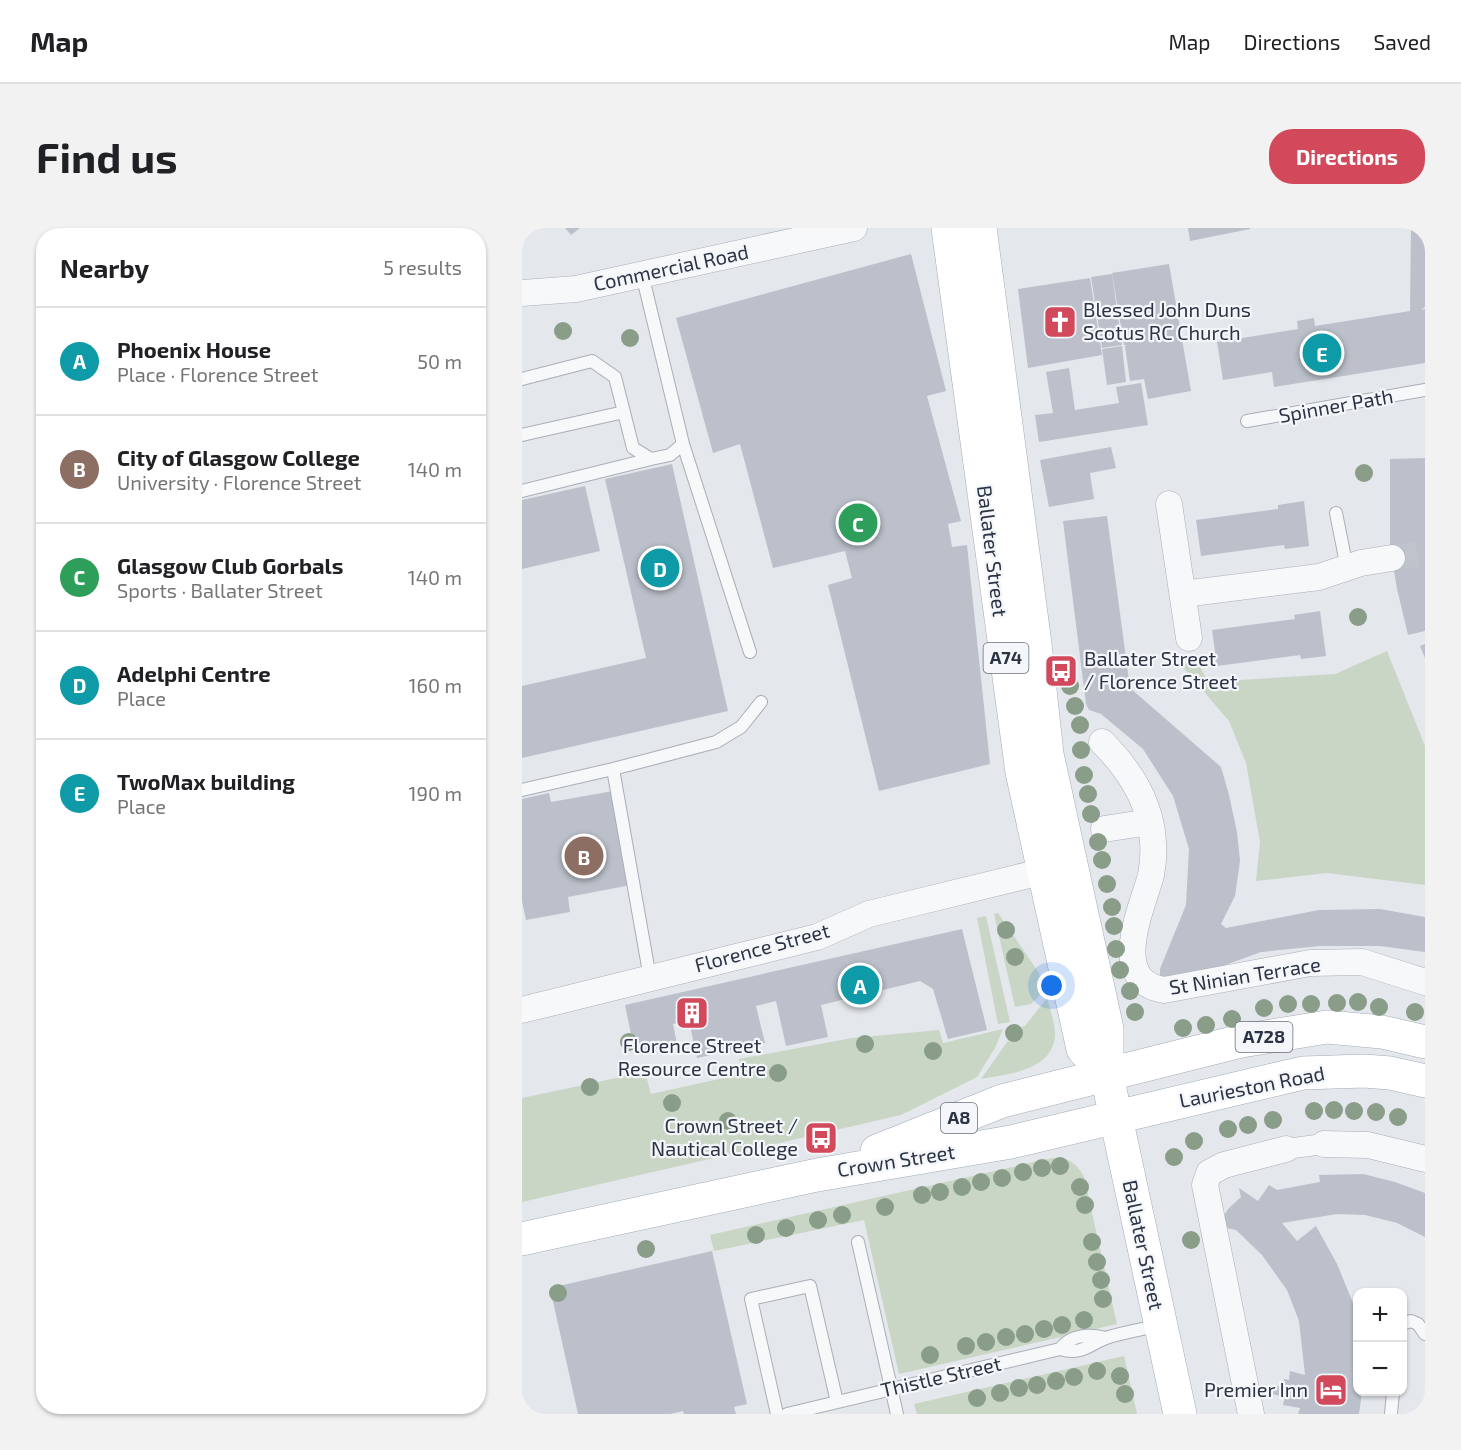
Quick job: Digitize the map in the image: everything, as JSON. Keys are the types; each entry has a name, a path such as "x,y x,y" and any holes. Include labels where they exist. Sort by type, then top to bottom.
{"main road":[{"name":"Ballater Street","path":"948,228 1022,772 1056,869 1107,1029 1107,1076 1180,1414"},
{"name":"Ballater Street","path":"980,228 1034,632 1056,869"},
{"name":"A728","path":"1107,1076 1240,1041 1327,1027 1382,1032 1425,1042"},
{"name":"Laurieston Road","path":"1117,1118 1303,1073 1373,1071 1425,1082"},
{"name":"Crown Street","path":"817,1174 1002,1101 1107,1076"},
{"name":"Crown Street","path":"522,1239 817,1174 1011,1142 1117,1118"}],"street":[{"name":"Commercial Road","path":"522,292 576,289 844,229"},
{"path":"1169,504 1188,638"},
{"path":"1183,594 1319,578 1347,568 1392,558"},
{"name":"St Ninian Terrace","path":"1102,742 1129,773 1139,790 1154,842 1152,872 1136,920 1132,943 1137,968 1147,984 1164,990 1291,966 1362,962 1425,982"},
{"path":"1104,829 1150,822"},
{"name":"Florence Street","path":"522,1010 817,937 869,914 1056,869"},
{"path":"1251,1414 1206,1199 1205,1185 1209,1173 1224,1165 1286,1149 1324,1144 1368,1145 1425,1159"}],"lane":[{"path":"642,273 683,444 750,652"},
{"path":"522,379 592,361 615,377 633,448 651,459"},
{"name":"Spinner Path","path":"1247,421 1425,390"},
{"path":"522,435 624,412"},
{"path":"522,491 670,455 683,444"},
{"path":"1336,513 1347,568"},
{"path":"522,790 716,742 741,727 761,702"},
{"path":"613,769 650,978"},
{"path":"858,1242 897,1414"},
{"path":"777,1414 751,1299 810,1286 837,1402"},
{"path":"1407,1322 1411,1321 1418,1324 1425,1334"},
{"name":"Thistle Street","path":"787,1414 1060,1349 1067,1340 1088,1335 1106,1338 1160,1325"},
{"path":"1391,1414 1393,1396"}],"green space":[{"path":"1387,651 1425,746 1425,885 1327,873 1256,881 1260,842 1246,763 1229,721 1181,665 1197,661 1208,682 1335,674"},
{"path":"998,913 1039,973 1043,992 1031,1004 1015,1007 994,914"},
{"path":"986,916 1010,1022 998,1024 977,918"},
{"path":"1047,998 1055,1035 1052,1047 1046,1056 1027,1069 981,1079 1017,1028 1025,1026"},
{"path":"1003,1029 995,1048 977,1077 901,1115 522,1202 522,1098 645,1072 651,1094 742,1074 739,1059 852,1038 939,1030 943,1043"},
{"path":"1052,1158 1071,1162 1084,1177 1117,1324 899,1374 864,1220 714,1251 710,1235"},
{"path":"1124,1356 1137,1414 917,1414 914,1404"}],"building":[{"path":"565,228 580,228 571,235"},
{"path":"1188,228 1250,228 1250,229 1190,241"},
{"path":"1411,228 1425,228 1425,307 1421,310 1425,309 1425,363 1274,387 1272,372 1223,380 1217,342 1298,329 1297,321 1314,318 1315,326 1410,311"},
{"path":"911,254 946,391 927,396 961,521 948,524 952,547 967,545 990,764 879,791 828,585 852,578 845,551 773,568 740,444 713,453 676,318"},
{"path":"1169,264 1191,391 1148,399 1144,379 1130,381 1125,346 1127,345 1124,345 1112,273"},
{"path":"1112,274 1122,345 1102,348 1091,277"},
{"name":"Blessed John Duns Scotus RC Church","path":"1090,278 1102,355 1028,368 1018,289"},
{"path":"1122,346 1126,382 1107,385 1102,349"},
{"path":"1069,368 1075,410 1119,403 1116,387 1141,383 1148,425 1039,442 1035,415 1053,413 1046,372"},
{"path":"1111,447 1116,468 1090,473 1094,499 1049,507 1040,460"},
{"path":"1425,458 1425,631 1408,635 1390,546 1390,459"},
{"path":"672,464 728,711 522,758 522,686 646,658 605,479"},
{"path":"585,486 600,551 522,569 522,500"},
{"path":"1304,501 1309,546 1285,549 1284,545 1201,556 1196,520 1278,509 1278,505"},
{"path":"1107,516 1130,688 1221,767 1229,795 1237,832 1240,861 1235,896 1221,924 1226,928 1319,910 1380,909 1425,917 1425,952 1380,946 1320,946 1261,952 1173,984 1160,978 1160,969 1186,905 1189,849 1173,796 1143,749 1101,714 1089,710 1086,704 1063,521"},
{"path":"1320,611 1326,656 1301,659 1300,655 1217,666 1212,630 1295,619 1294,615"},
{"path":"1425,644 1425,658 1420,646"},
{"path":"613,791 631,885 568,897 570,912 526,920 522,901 522,799 549,793 551,802"},
{"path":"962,929 987,1030 948,1039 933,989 920,981 821,1005 828,1037 786,1046 776,1001 756,1006 765,1043 697,1058 689,1021 673,1024 677,1044 635,1053 625,1005"},
{"path":"1363,1174 1425,1193 1425,1237 1397,1223 1365,1215 1337,1214 1282,1223 1297,1241 1316,1226 1337,1264 1353,1303 1353,1396 1361,1396 1359,1414 1298,1414 1300,1408 1283,1405 1285,1397 1272,1394 1274,1385 1283,1387 1284,1379 1289,1380 1290,1371 1305,1375 1299,1321 1287,1290 1262,1255 1236,1230 1227,1228 1222,1219 1228,1209 1241,1197 1239,1188 1258,1201 1269,1185 1277,1190 1320,1182 1319,1175"},
{"path":"712,1251 747,1404 734,1407 736,1414 684,1414 683,1411 670,1414 578,1414 550,1288"}],"tunnel":[{"path":"1392,558 1425,553"}],"place":[{"name":"Blessed John Duns Scotus RC Church","path":"1060,322"},
{"name":"TwoMax building","path":"1322,353"},
{"name":"Glasgow Club Gorbals","path":"858,523"},
{"name":"Adelphi Centre","path":"660,568"},
{"name":"Ballater Street / Florence Street","path":"1061,671"},
{"name":"City of Glasgow College","path":"584,856"},
{"name":"Phoenix House","path":"860,985"},
{"name":"Florence Street Resource Centre","path":"692,1013"},
{"name":"Crown Street / Nautical College","path":"821,1138"},
{"name":"Premier Inn","path":"1331,1390"}]}
